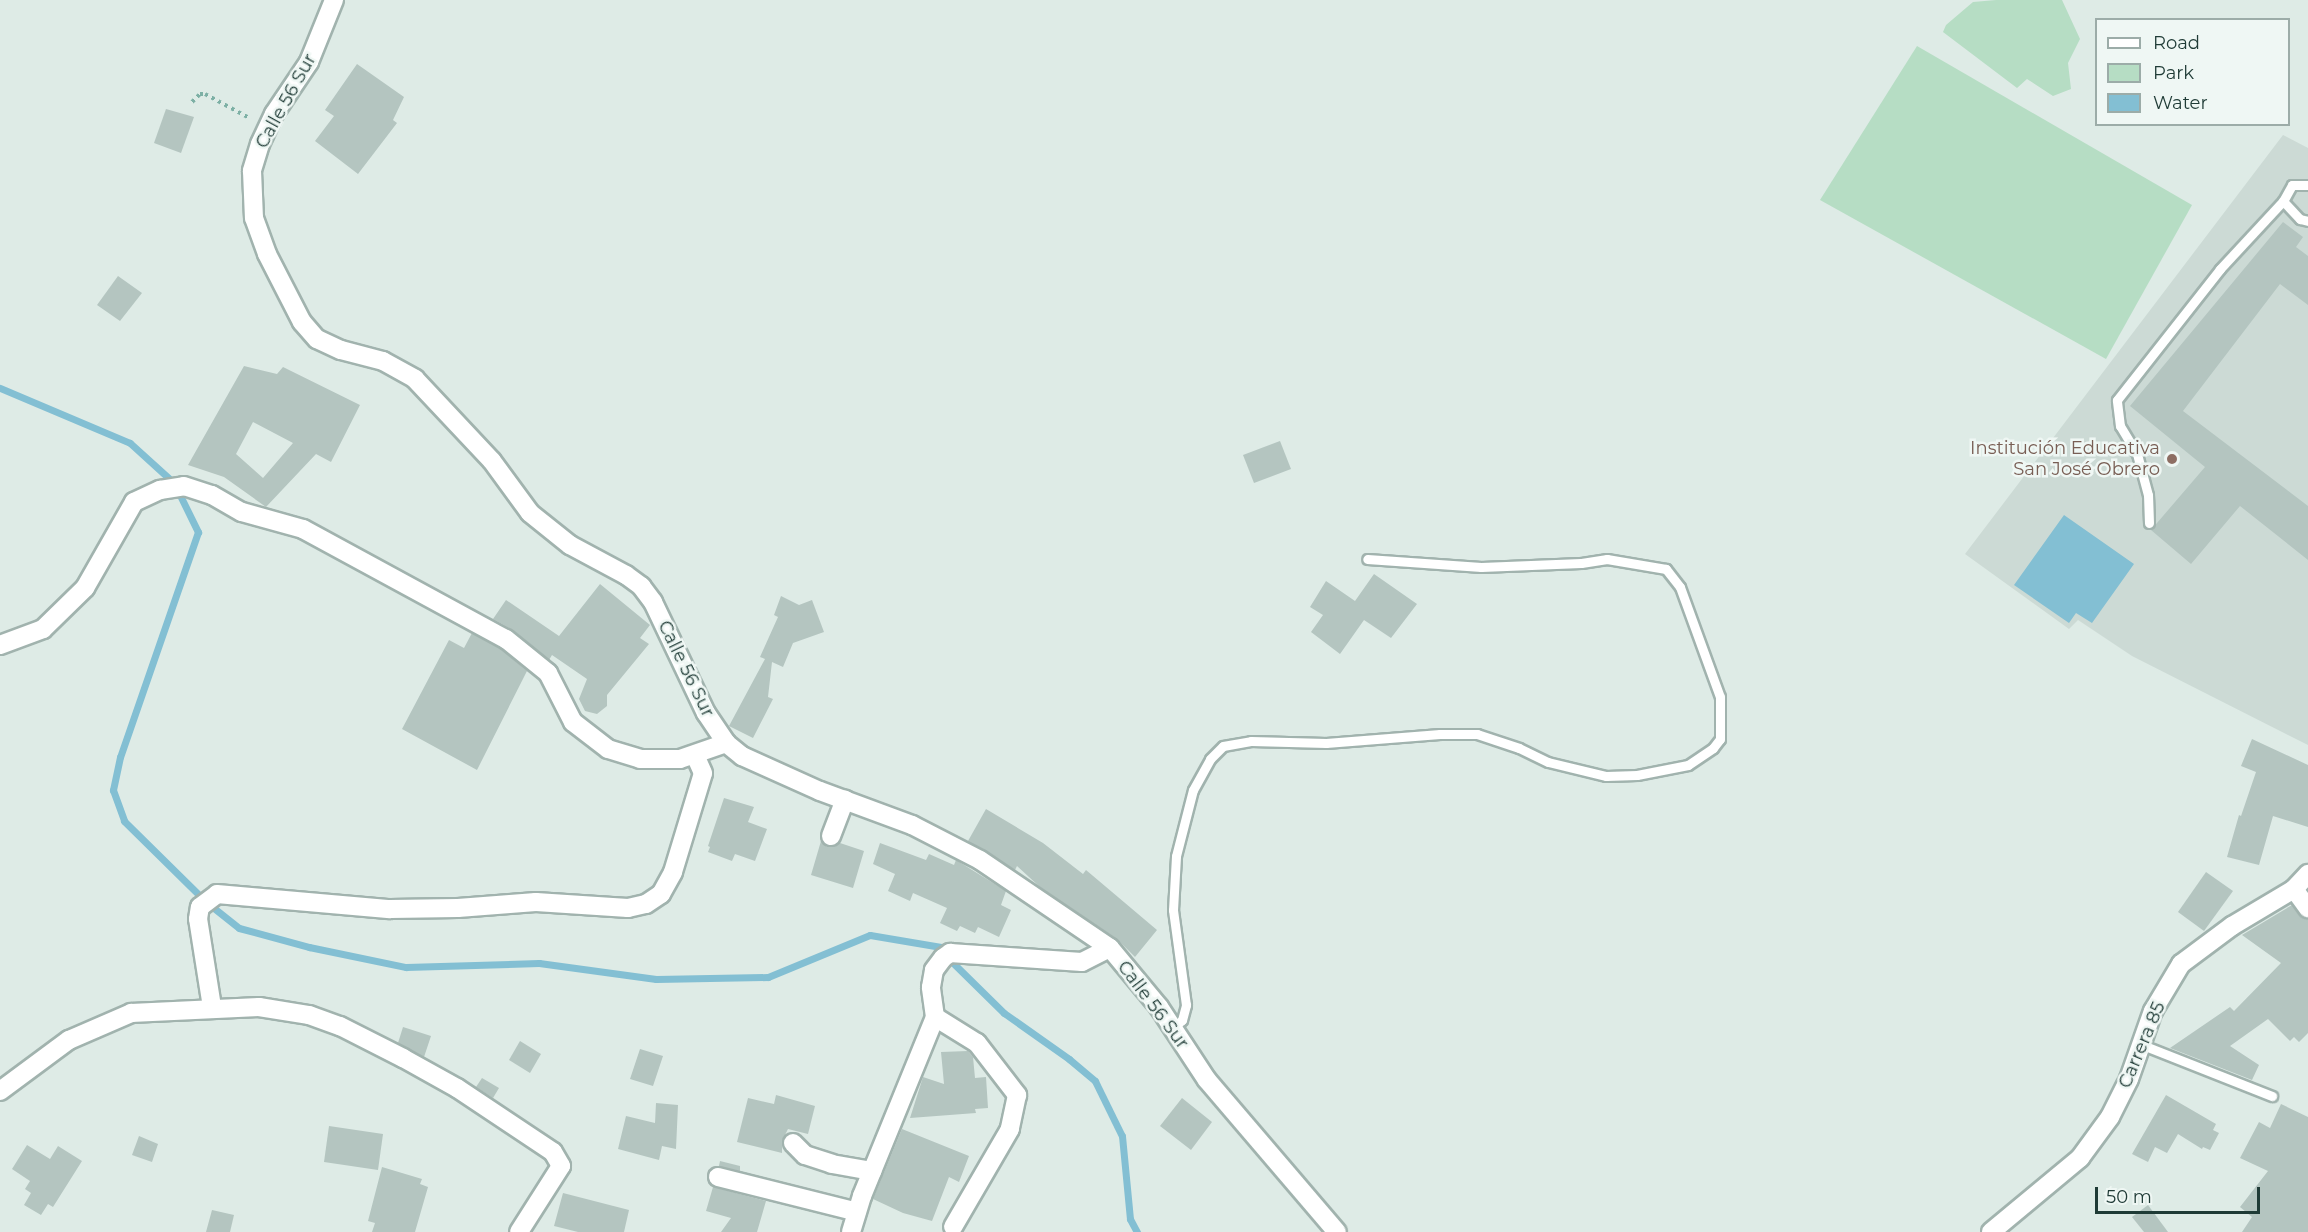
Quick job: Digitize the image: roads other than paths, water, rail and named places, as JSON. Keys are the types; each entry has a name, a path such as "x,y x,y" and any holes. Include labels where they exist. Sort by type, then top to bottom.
{"street":[{"name":"Calle 56 Sur","path":"334,0 309,62 267,128 252,171 254,218 267,254 302,322 317,339 341,350 382,361 399,368 415,379 492,461 530,513 570,545 626,575 641,586 653,602 706,713 726,743 742,756 845,800 912,825 980,860 1110,948 1132,972 1207,1080 1337,1232"},
{"path":"0,645 43,629 85,588 134,502 159,490 184,486 212,495 242,512 303,529 506,639 548,673 573,722 608,749 640,759 680,759 726,743"},
{"path":"212,1007 198,919 200,907 217,894 390,909 458,908 536,902 628,908 646,904 661,894 674,872 703,773 695,755"},
{"path":"831,836 845,800"},
{"path":"2304,880 2308,908"},
{"name":"Carrera 85","path":"1991,1232 2080,1158 2110,1117 2129,1079 2153,1011 2181,964 2232,926 2304,880"},
{"path":"851,1232 935,1017 931,987 934,970 943,958 950,953 1082,962 1110,948"},
{"path":"0,1091 69,1040 131,1013 212,1007 258,1007 309,1016 340,1026 457,1088 553,1152 561,1166 519,1232"},
{"path":"935,1017 977,1043 1017,1095 1010,1129 953,1227"},
{"path":"793,1143 805,1155 832,1164 873,1171"},
{"path":"718,1177 857,1212"}],"lane":[{"path":"2149,523 2148,495 2137,454 2120,426 2117,400 2220,269 2283,201 2292,185 2308,185"},
{"path":"2283,201 2300,219 2308,221"},
{"path":"1173,1028 1182,1020 1186,1005 1173,910 1176,856 1193,790 1210,759 1223,746 1251,741 1326,743 1440,734 1477,734 1511,744 1557,765 1606,776 1637,776 1688,765 1713,748 1720,739 1720,697 1680,587 1666,569 1607,559 1481,567 1367,559"},
{"path":"2140,1044 2272,1096"}],"water":[{"path":"2064,515 2134,564 2092,623 2076,613 2069,623 2014,585"}],"waterway":[{"path":"0,388 130,443 174,483 198,532 120,757 113,790 124,821 205,901 239,928 309,947 406,967 539,963 656,979 768,977 870,935 941,947"},
{"path":"949,959 1004,1013 1069,1059 1095,1081 1122,1136 1130,1219 1137,1232"}],"place":[{"name":"Institución Educativa San José Obrero","path":"2172,459"}]}
